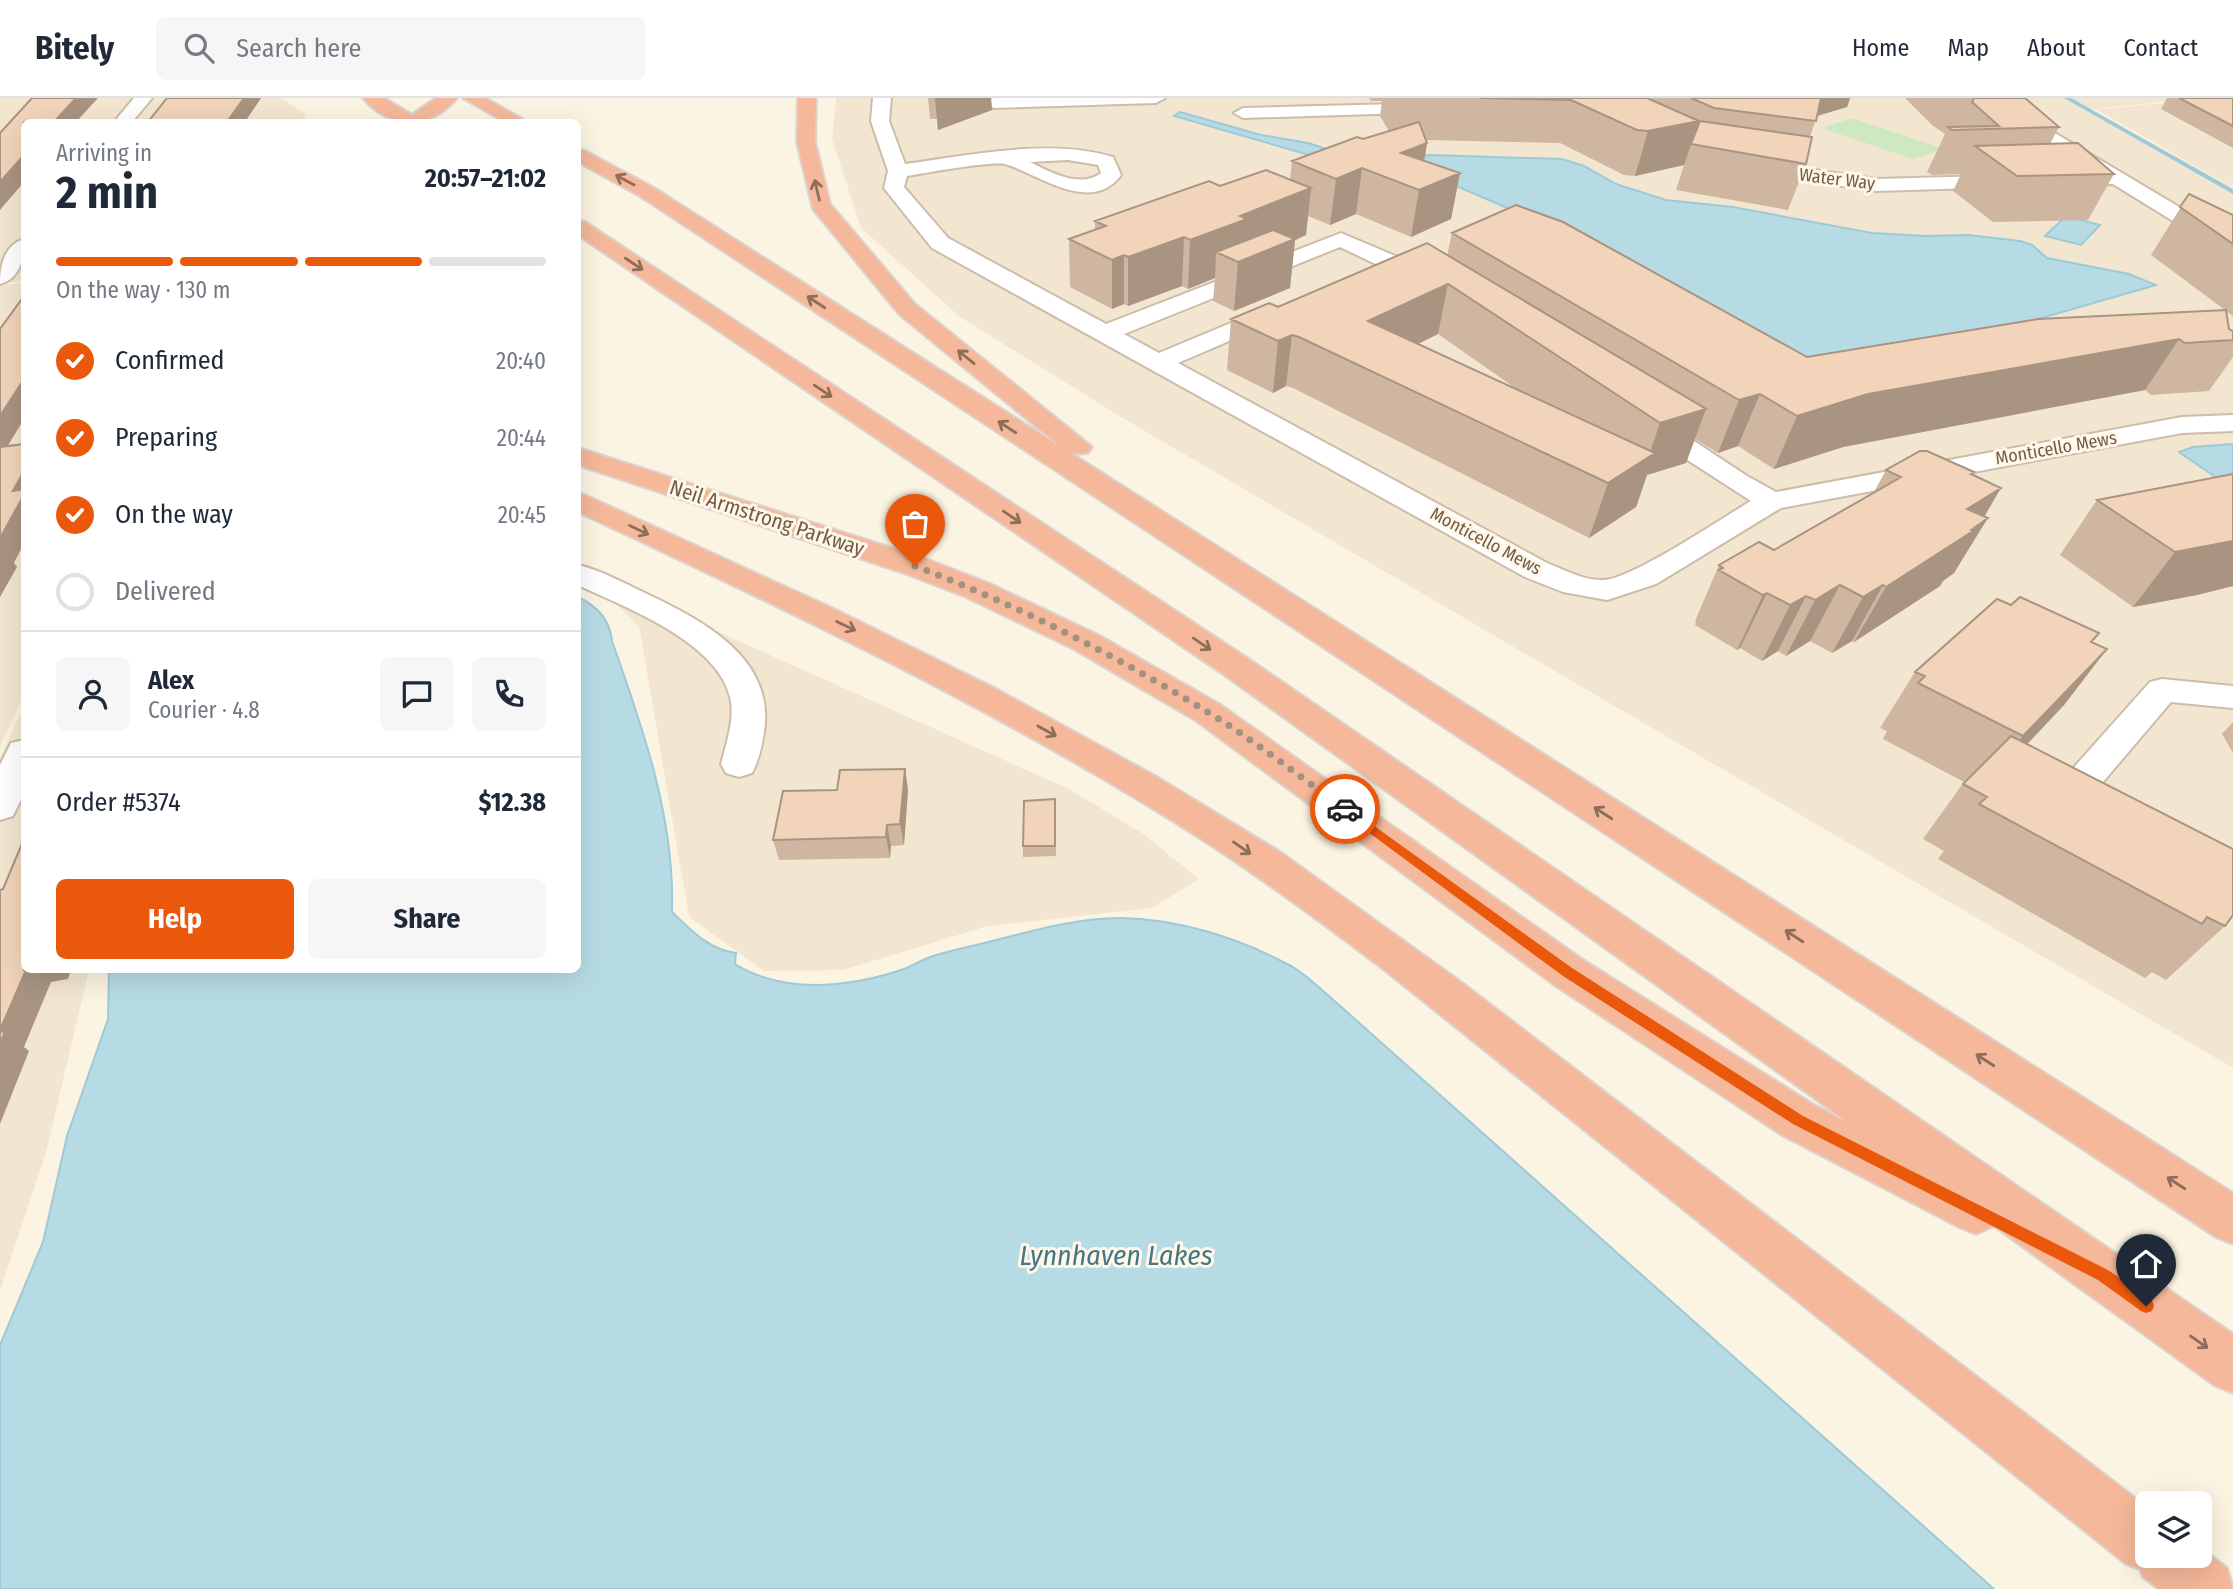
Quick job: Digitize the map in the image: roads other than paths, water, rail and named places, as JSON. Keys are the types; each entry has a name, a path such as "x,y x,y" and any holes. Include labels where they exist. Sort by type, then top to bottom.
{"highway":[{"path":"372,98 407,119"},
{"path":"416,119 448,98"},
{"path":"472,98 512,119"},
{"path":"807,98 806,142 820,205 906,309 1249,584"},
{"path":"581,157 647,192 2233,1221"},
{"path":"581,228 1238,668 2233,1366"},
{"name":"Neil Armstrong Parkway","path":"581,457 915,566 990,596 1086,642 1207,712 1568,972 1798,1120 2103,1275"},
{"path":"581,502 867,636 973,690 1086,752 1222,834 1384,947 1779,1252 2135,1534"},
{"path":"2179,1568 2206,1589"}],"street":[{"path":"125,119 142,98"},
{"name":"Monticello Mews","path":"882,98 880,121 898,171 894,188 940,243 1536,570 1574,585 1607,590 1645,577 1772,501 2182,425 2233,423"},
{"path":"994,103 1153,98"},
{"path":"2005,98 2022,121 2233,248"},
{"path":"1243,113 1456,108"},
{"path":"898,171 1007,158"},
{"name":"Water Way","path":"1734,165 1876,185 2114,178"},
{"path":"1316,228 1392,262 1450,299"},
{"path":"1106,332 1341,239"},
{"path":"0,277 21,250"},
{"path":"1368,273 1392,262"},
{"path":"1159,362 1295,304"},
{"path":"1623,407 1737,482 1772,501"},
{"path":"581,576 688,629 708,641 729,660 738,671 748,699 746,739 739,764"},
{"path":"2122,818 2073,792 2162,690 2233,697"},
{"path":"0,806 21,759"}],"water":[{"path":"1180,112 1261,135 1308,143 1357,159 1430,155 1562,159 1584,166 1616,184 1666,200 1733,207 1872,233 1968,235 2020,241 2032,245 2047,258 2129,274 2156,285 1993,332 1812,373 1512,210 1447,182 1330,161 1174,116"},
{"path":"2066,216 2100,225 2081,245 2045,236"},
{"path":"2233,444 2233,489 2179,452 2193,447"},
{"name":"Lynnhaven Lakes","path":"581,599 597,609 609,627 655,774 668,843 672,912 709,943 736,953 735,964 754,974 796,984 840,984 884,975 941,954 1045,928 1120,918 1163,922 1206,931 1268,954 1309,978 1994,1589 0,1589 0,1345 43,1242 67,1136 108,1019 109,973 581,973"}],"waterway":[{"path":"2067,98 2233,192"}]}
